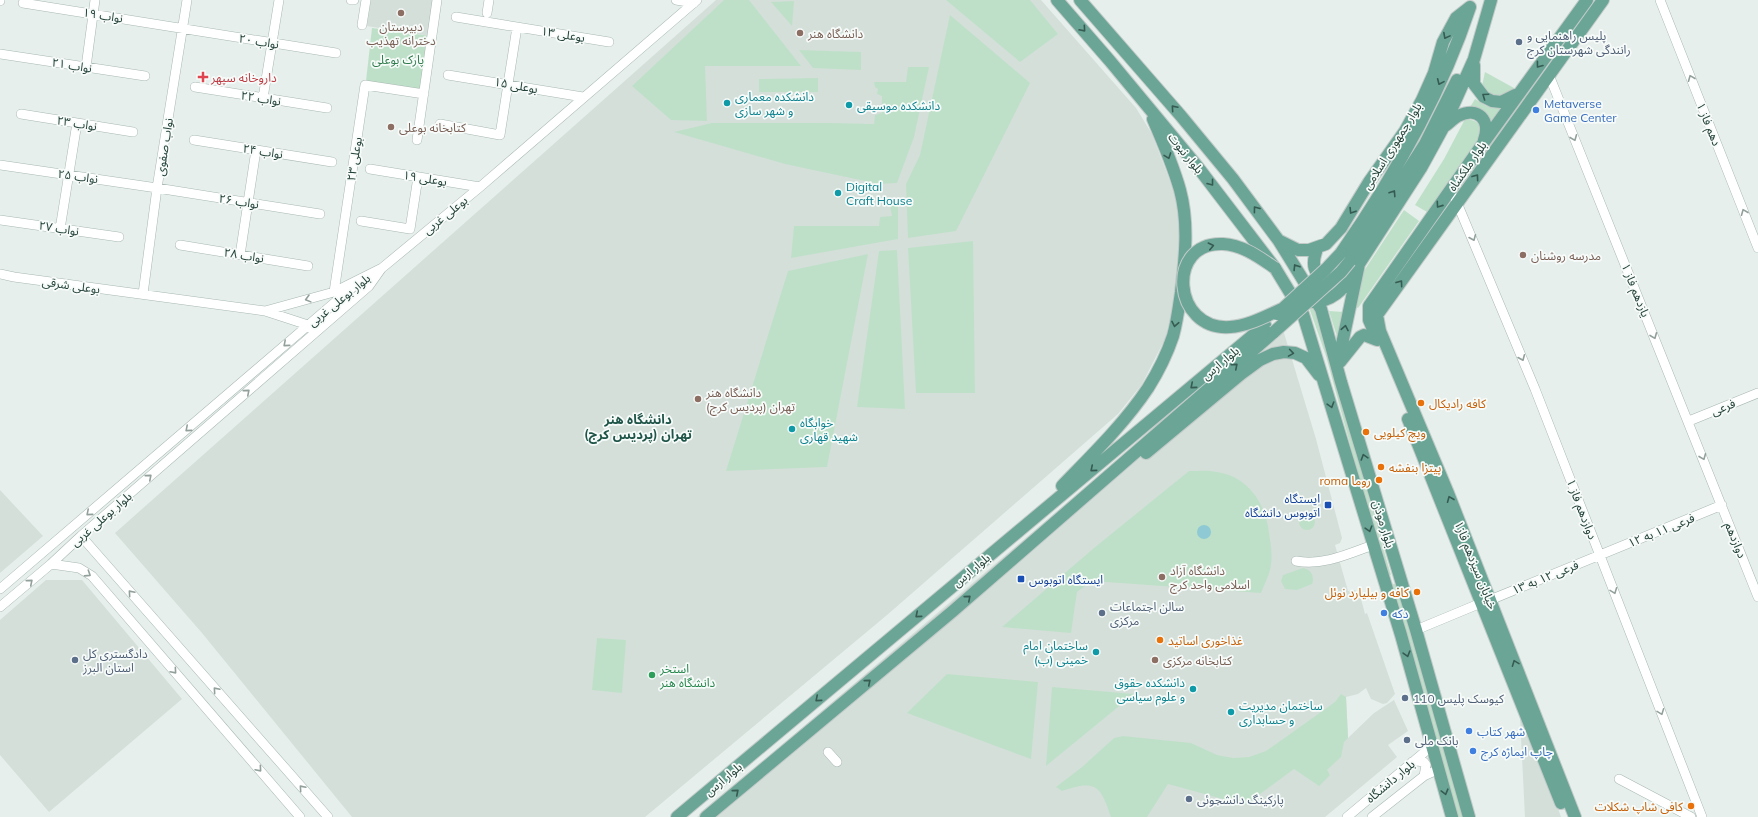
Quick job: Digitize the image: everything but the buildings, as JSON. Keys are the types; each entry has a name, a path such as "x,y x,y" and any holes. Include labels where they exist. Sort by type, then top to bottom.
{"main road":[{"name":"بلوار نبوت","path":"1057,0 1197,166 1275,268 1303,314"},
{"path":"1270,328 1354,263 1390,216 1421,168 1444,126 1474,59 1491,0"},
{"name":"بلوار ملکشاه","path":"1377,340 1369,320 1369,306 1519,92 1587,0"},
{"name":"بلوار ملکشاه","path":"1377,315 1603,0"},
{"name":"بلوار نبوت","path":"1081,1 1186,122 1233,179 1279,241"},
{"path":"1068,13 1081,1"},
{"path":"1270,328 1282,309 1326,269 1341,253 1414,136 1450,61 1471,3"},
{"name":"بلوار جمهوری اسلامی","path":"1317,249 1326,244 1341,228 1369,182 1405,131 1422,100 1434,73 1443,42 1456,18 1471,3"},
{"path":"1575,17 1584,15 1588,21"},
{"path":"1295,300 1318,302 1332,298 1345,287 1354,263 1425,144 1486,17"},
{"path":"1474,59 1474,84 1484,97 1492,101 1501,102 1519,92"},
{"path":"1025,525 1100,447 1143,394 1163,361 1173,335 1186,248 1185,220 1180,191 1167,152 1148,107"},
{"path":"1444,126 1458,116 1470,113 1477,114 1484,120 1487,127 1484,142"},
{"path":"1279,241 1298,250 1317,249 1313,264 1320,277 1327,280 1336,281 1351,274 1354,263"},
{"name":"بلوار موذن","path":"1279,241 1318,302 1325,319 1337,367 1416,630 1469,817"},
{"path":"1275,268 1256,255 1239,247 1224,244 1209,245 1197,251 1189,261 1183,275 1183,292 1189,306 1196,315 1206,322 1217,326 1230,327 1241,325 1282,309"},
{"path":"1337,367 1354,263"},
{"name":"بلوار موذن","path":"1303,314 1402,635 1452,817"},
{"name":"خیابان سیزدهم فاز۱","path":"1377,315 1380,331 1448,493 1486,602 1566,817"},
{"name":"بلوار ارس","path":"677,817 1025,525 1270,328"},
{"name":"بلوار ارس","path":"706,817 953,611 1270,328"},
{"path":"1337,367 1360,337 1364,335 1377,340"},
{"name":"خیابان سیزدهم فاز۱","path":"1377,340 1575,817"},
{"path":"1036,538 1074,514 1260,360 1284,352 1295,352 1306,358 1324,381"},
{"path":"942,594 941,603 943,607 948,611 953,611"}],"street":[{"path":"86,68 96,0"},
{"name":"نواب صفوی","path":"142,294 157,188 187,0"},
{"path":"263,98 279,0"},
{"path":"362,25 366,0"},
{"path":"417,140 437,0"},
{"path":"487,13 489,0"},
{"path":"676,0 695,1"},
{"name":"دهم فاز ۱","path":"1660,0 1758,248"},
{"name":"بوعلی غربی","path":"142,294 265,311 334,292 382,268 480,187 695,1"},
{"name":"نواب ۱۹","path":"23,3 182,29"},
{"name":"بوعلی ۱۳","path":"456,17 609,42"},
{"path":"440,124 500,135 517,27"},
{"name":"نواب ۲۰","path":"182,29 336,53"},
{"name":"نواب ۲۱","path":"0,54 144,76"},
{"name":"بوعلی ۱۵","path":"448,75 583,97"},
{"name":"یازدهم فاز ۱","path":"1549,75 1722,505"},
{"name":"بوعلی ۲۳","path":"334,292 365,85 424,94"},
{"name":"نواب ۲۲","path":"195,87 327,108"},
{"name":"نواب ۲۳","path":"21,114 133,132"},
{"path":"60,229 77,123"},
{"name":"نواب ۲۴","path":"194,140 332,162"},
{"path":"240,255 256,150"},
{"name":"نواب ۲۵","path":"0,164 157,188"},
{"name":"بوعلی ۱۹","path":"370,169 480,187"},
{"path":"361,221 410,229 418,177"},
{"name":"نواب ۲۶","path":"157,188 320,214"},
{"name":"دوازدهم فاز ۱","path":"1451,188 1535,389 1702,817"},
{"name":"نواب ۲۷","path":"0,220 119,237"},
{"name":"نواب ۲۸","path":"180,245 308,266"},
{"name":"بلوار بوعلی غربی","path":"0,589 361,280 382,268"},
{"name":"بلوار بوعلی غربی","path":"0,607 369,286 382,268"},
{"name":"بوعلی شرقی","path":"0,274 142,294"},
{"path":"265,311 308,325 316,332"},
{"name":"فرعی","path":"1689,421 1758,393"},
{"name":"فرعی ۱۱ به ۱۲","path":"1600,555 1722,505"},
{"name":"دوازدهم","path":"1722,505 1758,597"},
{"path":"81,536 328,817"},
{"path":"1296,561 1309,563 1318,562 1373,545"},
{"name":"فرعی ۱۲ به ۱۳","path":"1416,630 1600,555"},
{"path":"51,564 79,568 92,576 300,817"},
{"name":"بلوار دانشگاه","path":"1347,817 1433,745"},
{"path":"828,752 837,762"},
{"path":"1412,762 1424,762 1426,765 1424,776"},
{"name":"بلوار دانشگاه","path":"1372,817 1424,776 1439,769"},
{"path":"1620,778 1692,817"}],"shaded area":[{"name":"دبیرستان دخترانه تهذیب","path":"371,0 435,0 430,36 367,26"},
{"name":"دانشگاه هنر تهران (پردیس کرج)","path":"716,0 1041,0 1136,108 1152,134 1173,189 1180,216 1182,251 1172,313 1165,339 1142,384 1118,414 887,615 645,817 352,817 202,633 115,533"},
{"name":"دانشگاه آزاد اسلامی واحد کرج","path":"1281,323 1316,439 1342,538 1340,543 1335,545 1348,591 1355,590 1360,595 1365,614 1367,613 1395,694 1387,703 1383,704 1371,699 1366,688 1358,694 1346,697 1348,738 1374,713 1394,700 1408,731 1388,745 1397,757 1325,817 697,817 1088,485 1223,374"},
{"path":"0,490 43,536 0,573"},
{"name":"دادگستری کل استان البرز","path":"46,580 82,580 182,699 49,812 0,755 0,620"},
{"path":"1519,698 1561,817 1525,817"}],"green space":[{"path":"724,0 749,0 801,66 705,66 707,121 671,120 632,86"},
{"path":"946,0 1030,0 1058,34 1020,62"},
{"path":"794,1 792,26 771,2"},
{"path":"950,15 1030,83 956,231 908,238 906,184 920,155"},
{"name":"پارک بوعلی","path":"372,28 430,36 421,89 366,81"},
{"path":"799,50 861,52 861,70 813,68"},
{"path":"908,67 929,67 914,137 897,183 879,184 785,164 674,132 712,123 874,124 875,115 882,113 882,96 877,94 878,89 875,87 874,82 906,82"},
{"path":"1485,72 1514,88 1510,94 1494,96 1489,93 1482,86"},
{"path":"818,78 818,92 759,92 759,79"},
{"path":"1475,99 1486,106 1501,108 1491,122 1482,112 1469,109"},
{"path":"1467,119 1475,121 1479,125 1479,139 1427,212 1415,205 1444,159 1464,121"},
{"path":"898,205 898,239 791,258 794,226 879,226 880,217 892,216 890,206"},
{"path":"1404,210 1419,221 1358,308 1352,306 1356,283"},
{"path":"973,241 975,393 916,393 908,248"},
{"path":"897,250 905,409 857,407 879,251"},
{"path":"868,254 827,467 726,471 788,271"},
{"path":"1311,307 1316,308 1391,575 1386,576 1326,356 1310,310"},
{"path":"1329,311 1343,312 1339,343"},
{"path":"1189,471 1210,471 1228,475 1238,479 1254,493 1264,512 1267,522 1272,556 1269,573 1261,593 1092,581 1077,592 1071,633 1002,627 1094,548"},
{"path":"1307,514 1313,516 1315,522 1313,528 1307,530 1301,528 1299,522 1301,516"},
{"path":"1303,568 1312,574 1312,584 1297,590 1285,589 1281,581 1283,575"},
{"path":"1398,583 1465,817 1456,817 1390,585"},
{"path":"597,638 626,640 622,693 592,690"},
{"path":"947,674 1038,682 1031,759 907,713"},
{"path":"1052,687 1134,694 1046,766"},
{"path":"1341,694 1346,697 1348,738 1344,742 1341,757 1327,770 1330,775 1319,786 1294,769 1245,805 1168,784 1147,817 1111,817 1099,791 1089,786 1082,786 1062,791 1056,787 1082,767 1114,738 1123,736 1191,743 1217,755 1233,758 1249,757 1266,751 1335,702"}],"water":[{"path":"1201,525 1207,525 1211,529 1211,535 1207,539 1201,539 1197,535 1197,529"}],"place":[{"name":"دبیرستان دخترانه تهذیب","path":"401,13"},
{"name":"دانشگاه هنر","path":"800,33"},
{"name":"پلیس راهنمایی و رانندگی شهرستان کرج","path":"1519,42"},
{"name":"داروخانه سپهر","path":"203,77"},
{"name":"دانشکده معماری و شهر سازی","path":"727,103"},
{"name":"دانشکده موسیقی","path":"849,105"},
{"name":"Metaverse Game Center","path":"1536,110"},
{"name":"کتابخانه بوعلی","path":"391,127"},
{"name":"Digital Craft House","path":"838,193"},
{"name":"مدرسه روشنان","path":"1523,255"},
{"name":"دانشگاه هنر تهران (پردیس کرج)","path":"698,399"},
{"name":"کافه رادیکال","path":"1421,403"},
{"name":"خوابگاه شهید قهاری","path":"792,429"},
{"name":"ویچ کیلویی","path":"1366,432"},
{"name":"پیتزا بنفشه","path":"1381,467"},
{"name":"roma روما","path":"1379,480"},
{"name":"ایستگاه اتوبوس دانشگاه","path":"1328,505"},
{"name":"دانشگاه آزاد اسلامی واحد کرج","path":"1162,577"},
{"name":"ایستگاه اتوبوس","path":"1021,579"},
{"name":"کافه و بیلیارد نوئل","path":"1417,592"},
{"name":"سالن اجتماعات مرکزی","path":"1102,613"},
{"name":"دکه","path":"1384,613"},
{"name":"غذاخوری اساتید","path":"1160,640"},
{"name":"ساختمان امام خمینی (ب)","path":"1096,652"},
{"name":"دادگستری کل استان البرز","path":"75,660"},
{"name":"کتابخانه مرکزی","path":"1155,660"},
{"name":"استخر دانشگاه هنر","path":"652,675"},
{"name":"دانشکده حقوق و علوم سیاسی","path":"1193,689"},
{"name":"کیوسک پلیس 110","path":"1405,698"},
{"name":"ساختمان مدیریت و حسابداری","path":"1231,712"},
{"name":"شهر کتاب","path":"1469,731"},
{"name":"بانک ملی","path":"1407,740"},
{"name":"چاپ ایماژه کرج","path":"1473,751"},
{"name":"پارکینگ دانشجوئی","path":"1189,799"},
{"name":"کافی شاپ شکلات","path":"1691,806"}],"district":[{"name":"دانشگاه هنر تهران (پردیس کرج)","path":"638,426"}]}
